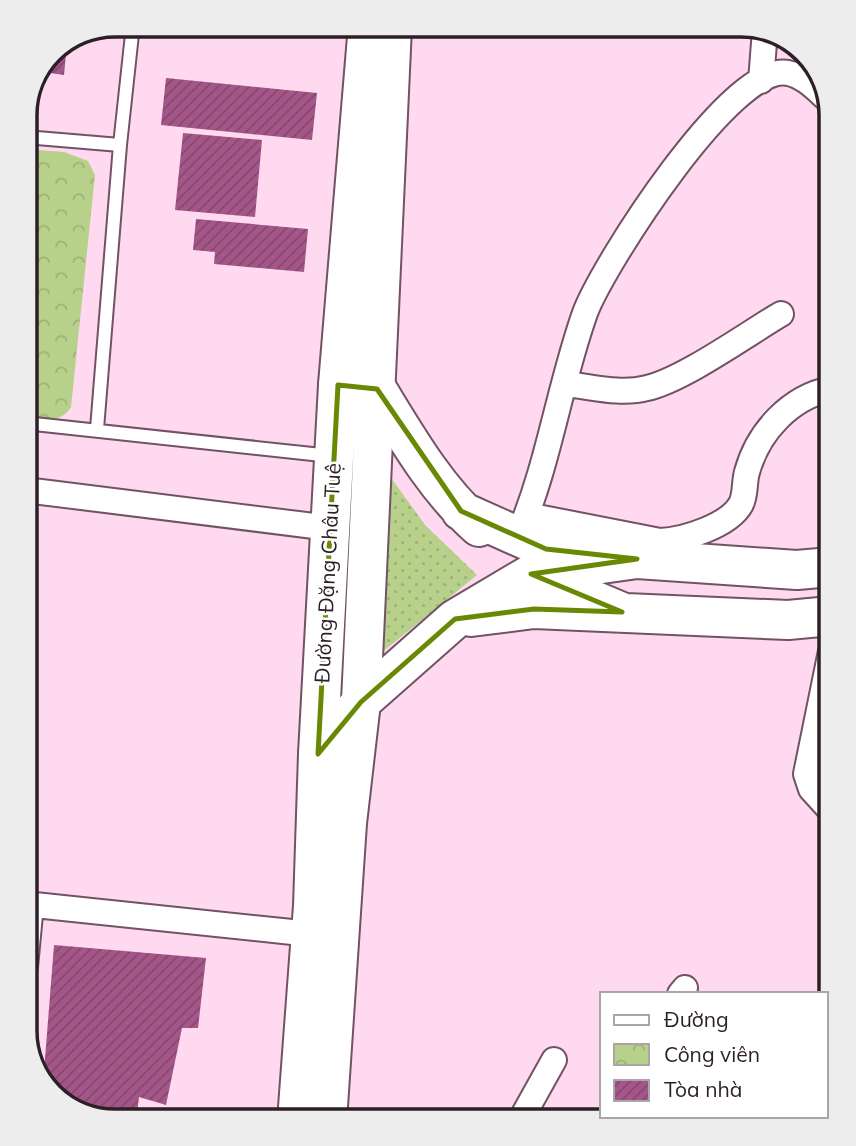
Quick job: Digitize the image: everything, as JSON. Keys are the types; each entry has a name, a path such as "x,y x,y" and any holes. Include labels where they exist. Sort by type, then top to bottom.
{"main road":[{"name":"Đường Đặng Châu Tuệ","path":"298,1109 311,934 338,386 367,37"},
{"name":"Đường Đặng Châu Tuệ","path":"328,1109 347,822 361,702 392,37"},
{"path":"338,386 377,390 416,454 461,511 531,574 622,612"},
{"path":"461,511 523,525 546,549 637,559 797,570 819,568"},
{"path":"318,754 361,702 455,620 531,574 637,559"},
{"path":"455,620 534,609 788,620 819,617"}],"street":[{"path":"761,81 764,40"},
{"path":"814,88 787,72 769,74 707,127 644,208 597,285 585,314 523,525 660,541 681,540 722,520 741,504 752,459 761,440 781,415 808,397 819,393"},
{"path":"566,384 622,391 648,388 670,379 781,314"},
{"path":"37,492 330,528"},
{"path":"819,710 806,774 811,789 819,798"},
{"path":"37,905 311,934"},
{"path":"527,1109 554,1060"}],"lane":[{"path":"97,429 132,37"},
{"path":"37,138 120,145"},
{"path":"37,424 335,456"}],"highlighted area":[{"path":"338,385 377,389 461,511 546,549 637,559 531,574 622,612 534,609 455,619 361,702 318,754"}],"green space":[{"path":"37,150 64,152 88,161 95,175 71,407 62,416 51,419 37,417"},
{"path":"389,475 425,525 477,575 375,658"}],"building":[{"path":"66,55 64,75 50,73"},
{"path":"166,78 317,93 312,140 161,125"},
{"path":"183,133 262,140 255,217 175,210"},
{"path":"196,219 308,229 304,272 214,264 215,252 193,250"},
{"path":"54,945 206,958 198,1028 182,1028 166,1105 139,1097 138,1109 95,1107 63,1090 45,1065"}]}
